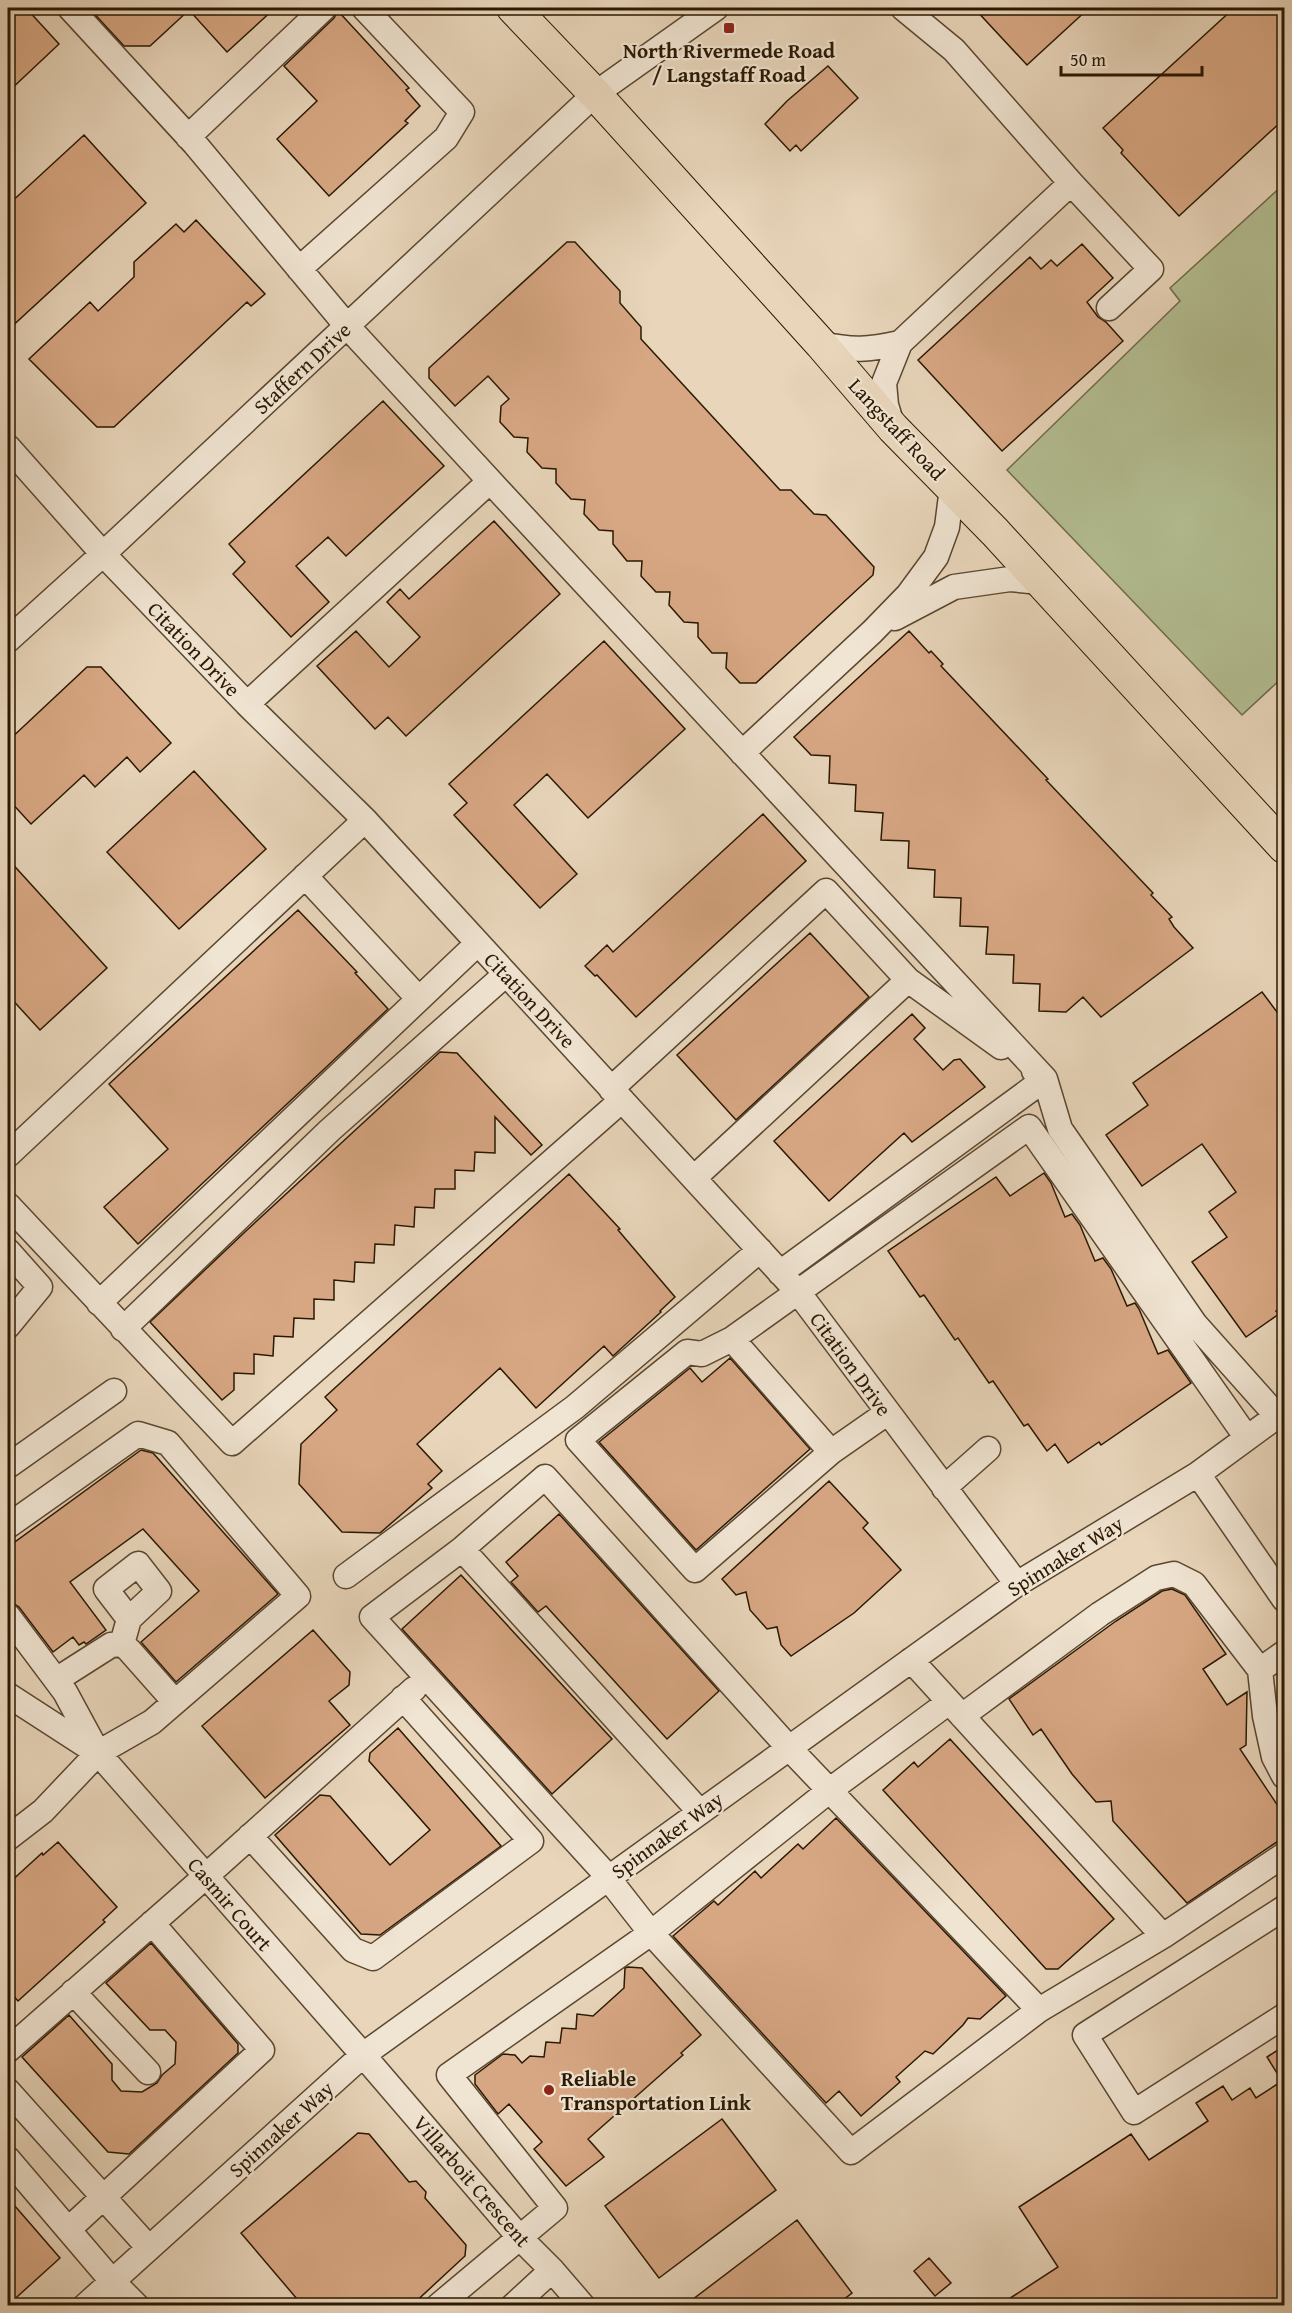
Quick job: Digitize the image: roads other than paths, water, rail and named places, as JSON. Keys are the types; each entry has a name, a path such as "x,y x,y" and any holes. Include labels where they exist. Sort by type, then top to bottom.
{"main road":[{"name":"Langstaff Road","path":"513,8 595,94 821,344 893,428 1040,582 1284,847"}],"street":[{"path":"70,8 188,137 347,326 1045,1079 1060,1129 1194,1324 1281,1413"},
{"path":"188,137 324,8"},
{"path":"300,269 446,138 462,112 364,8"},
{"name":"Staffern Drive","path":"8,640 595,94 716,8"},
{"path":"903,8 954,50 1071,183 1151,269 1109,308"},
{"path":"893,428 886,405 884,383 900,343 1071,183"},
{"path":"821,344 849,350 871,349 900,343"},
{"name":"Citation Drive","path":"8,447 103,554 247,704 365,820 798,1292 1017,1584"},
{"path":"247,704 490,481"},
{"path":"742,753 872,632 908,595 936,557 947,527 952,488"},
{"path":"872,632 954,587 1010,579 1040,582"},
{"path":"8,1155 365,820"},
{"path":"305,876 419,999"},
{"path":"8,1205 232,1443 617,1095 826,891 908,980 1045,1079"},
{"path":"99,1303 478,943"},
{"path":"123,1329 330,1130 506,974"},
{"path":"694,1178 908,980"},
{"path":"780,1273 1045,1079"},
{"path":"887,1413 831,1452 695,1570 578,1440 687,1352 702,1354 732,1339 1029,1127 1247,1438"},
{"path":"346,1576 575,1407 760,1250"},
{"path":"8,1251 40,1287 8,1326"},
{"path":"732,1339 831,1452"},
{"path":"8,1466 114,1391"},
{"name":"Spinnaker Way","path":"85,2306 363,2055 1017,1584 1198,1474 1281,1413"},
{"path":"8,1526 138,1434 168,1443 298,1596 152,1722 98,1753 43,1811 8,1838"},
{"path":"944,1488 988,1449"},
{"path":"1198,1474 1284,1599"},
{"path":"1039,2010 789,1748 545,1477 462,1549 372,1617 608,1878 651,1933 851,2152 1039,2010 1163,1936 1284,1855"},
{"path":"462,1549 700,1812"},
{"path":"438,2306 555,2208 449,2075 651,1933 830,1790 1156,1578 1174,1574 1194,1584 1260,1670 1265,1716 1274,1757 1284,1776"},
{"path":"8,1616 65,1692 98,1753"},
{"path":"122,1644 129,1619"},
{"path":"122,1644 175,1702"},
{"path":"56,1680 111,1645 122,1644"},
{"path":"1260,1670 1284,1653"},
{"path":"911,1660 1163,1936"},
{"path":"8,2050 206,1876 426,1677"},
{"path":"8,1695 98,1753"},
{"path":"250,1836 353,1950 373,1958 531,1840 403,1698"},
{"name":"Casmir Court","path":"98,1753 363,2055"},
{"path":"1284,1908 1084,2035 1134,2112 1284,2016"},
{"path":"69,2229 262,2050 152,1923"},
{"path":"73,1992 148,2072"},
{"name":"Villarboit Crescent","path":"363,2055 520,2238 583,2306"},
{"path":"8,2091 149,2248"},
{"path":"8,2159 136,2306"},
{"path":"513,2306 552,2270"}],"place":[{"name":"North Rivermede Road / Langstaff Road","path":"729,28"},
{"name":"Reliable Transportation Link","path":"549,2090"}]}
